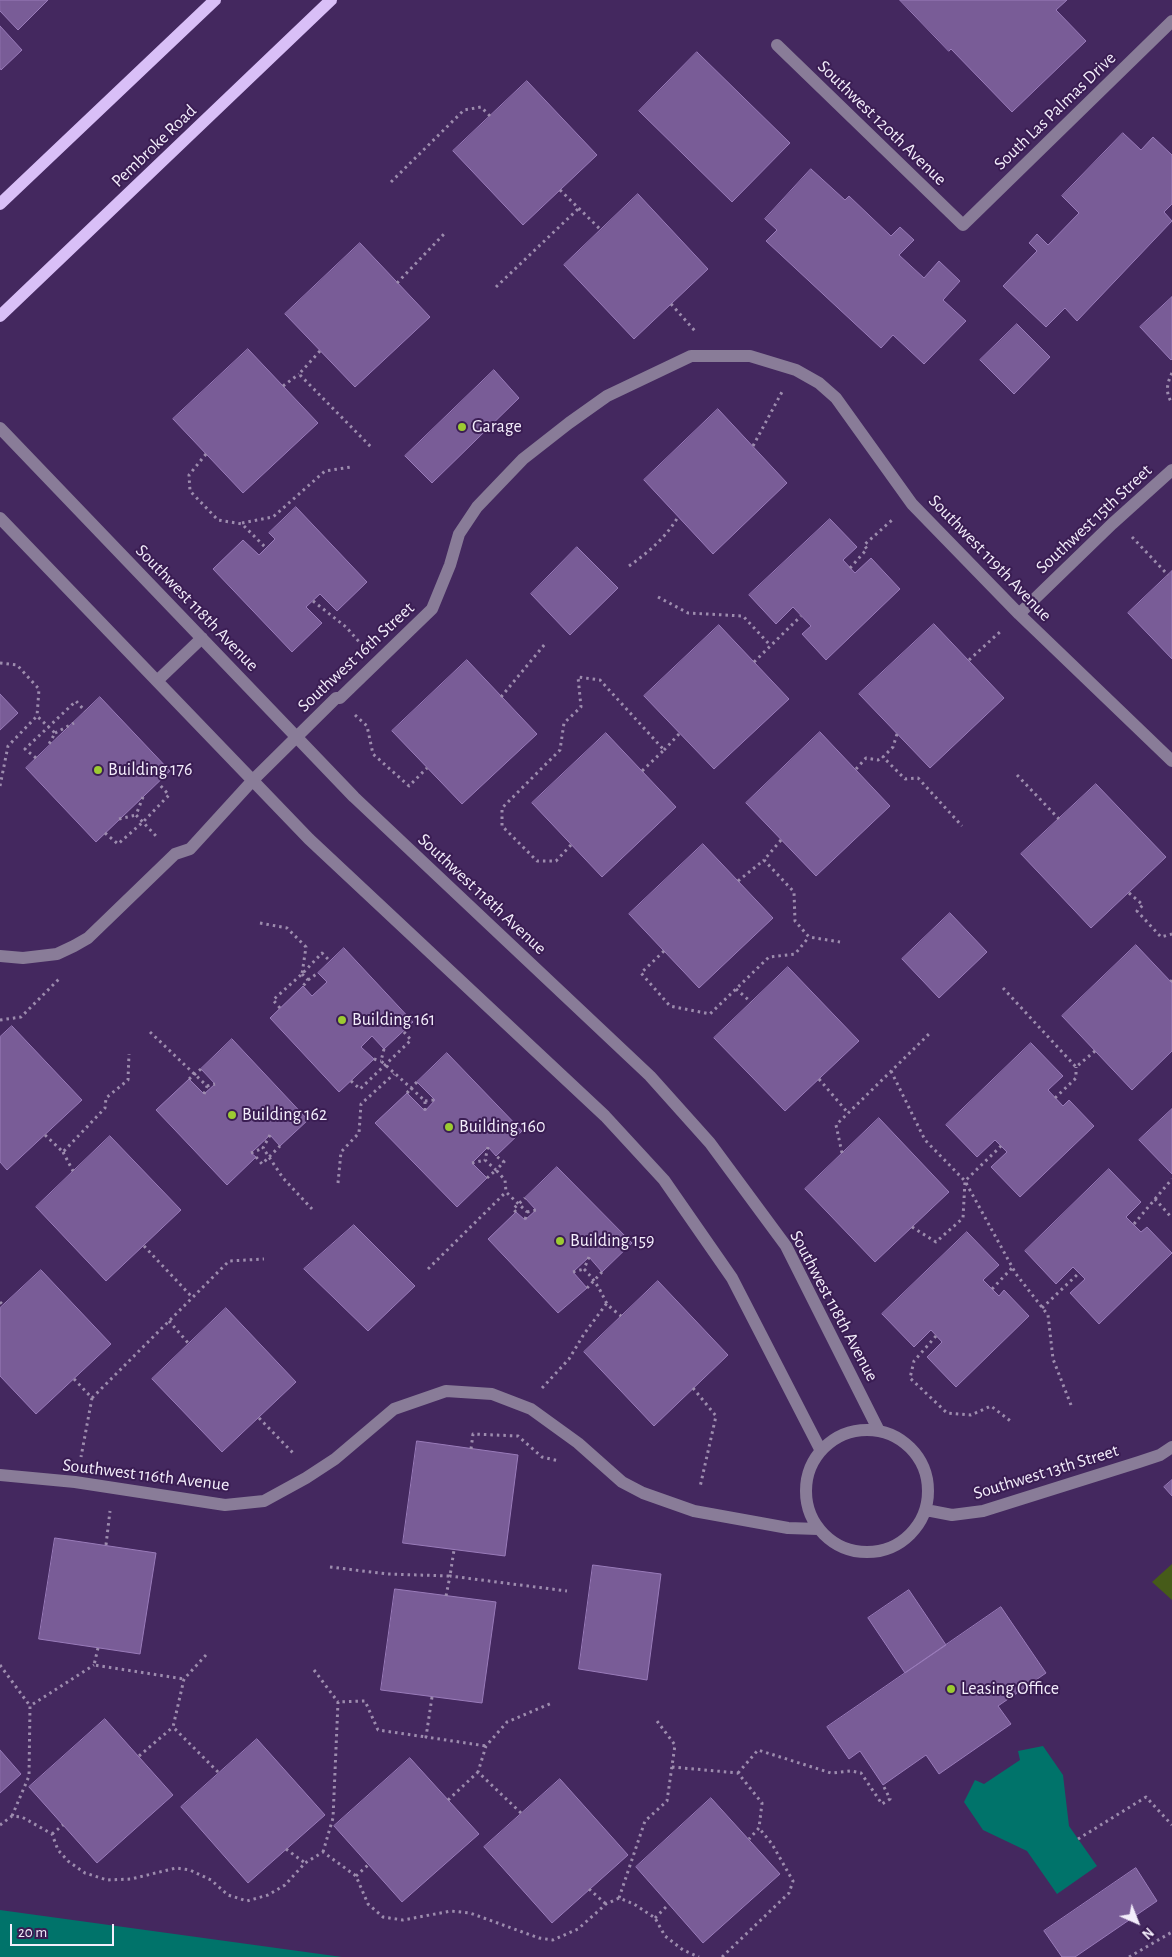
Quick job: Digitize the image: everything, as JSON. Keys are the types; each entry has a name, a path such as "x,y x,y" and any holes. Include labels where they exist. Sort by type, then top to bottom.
{"main road":[{"path":"0,204 215,0"},
{"name":"Pembroke Road","path":"0,316 331,0"}],"street":[{"name":"South Las Palmas Drive","path":"963,226 1172,20"},
{"name":"Southwest 120th Avenue","path":"777,45 963,226"},
{"name":"Southwest 16th Street","path":"0,956 23,958 57,954 88,938 175,854 190,849 253,780 297,736 336,698 340,698 432,609 450,565 459,534 477,507 510,471 569,423 607,396 691,356 750,356 790,367"},
{"name":"Southwest 119th Avenue","path":"790,367 819,383 836,398 912,504 1019,614 1172,761"},
{"name":"Southwest 118th Avenue","path":"0,428 297,736 354,798 650,1076 710,1143 786,1246 879,1431"},
{"name":"Southwest 15th Street","path":"1019,614 1112,524 1172,470"},
{"path":"0,518 310,839 605,1116 664,1180 732,1278 821,1451"},
{"path":"157,681 202,638"},
{"name":"Southwest 116th Avenue","path":"0,1474 76,1482 225,1505 264,1501 335,1459 394,1408 446,1391 492,1394 531,1409 578,1443 622,1482 643,1493 694,1511 788,1528 818,1529"},
{"path":"863,1430 879,1431 893,1435 906,1443 916,1453 924,1467 928,1481 929,1496 926,1510 917,1528 903,1541 886,1550 868,1553 849,1550 832,1542 818,1529 809,1511 806,1496 807,1480 812,1464 821,1451 833,1440 847,1433 863,1430"},
{"name":"Southwest 13th Street","path":"926,1510 952,1514 983,1511 1139,1462 1172,1447"}],"path":[{"path":"392,182 464,110 481,107 490,116"},
{"path":"560,190 601,230"},
{"path":"496,287 579,208"},
{"path":"397,283 444,234"},
{"path":"671,304 695,331 691,356"},
{"path":"282,386 299,374 320,351"},
{"path":"753,446 785,386 790,367"},
{"path":"1172,373 1167,383 1169,399 1172,403"},
{"path":"299,374 371,447"},
{"path":"206,454 189,475 190,491 218,520 242,524 273,517 325,471 351,467"},
{"path":"850,568 867,549 864,546 912,504"},
{"path":"629,566 646,554 670,530 678,517"},
{"path":"242,524 266,548"},
{"path":"1112,524 1130,534 1168,575"},
{"path":"658,597 688,613 743,616 770,645"},
{"path":"313,601 346,627 377,662"},
{"path":"969,660 1019,614"},
{"path":"754,662 801,616"},
{"path":"502,697 545,644"},
{"path":"0,663 17,665 39,689 37,716 8,746 0,786"},
{"path":"571,845 556,861 537,861 502,826 502,808 560,750 564,723 581,707 578,677 600,680 664,750"},
{"path":"336,698 367,726 373,754 409,786 428,768"},
{"path":"36,758 25,749 48,727 76,701 86,711"},
{"path":"37,716 55,733"},
{"path":"48,746 55,733 74,723"},
{"path":"642,771 680,733"},
{"path":"856,769 866,758 878,760 882,757 893,747 897,734"},
{"path":"882,757 905,779 918,778 962,826"},
{"path":"1017,775 1059,819"},
{"path":"105,833 118,844 143,822 169,795 158,783"},
{"path":"136,815 143,797"},
{"path":"136,815 143,822"},
{"path":"120,819 136,815"},
{"path":"738,881 764,860 781,840"},
{"path":"764,860 794,892 795,920 809,937 840,942"},
{"path":"1129,893 1143,905 1137,911 1161,937 1172,934"},
{"path":"260,923 287,928 306,947 302,974"},
{"path":"664,951 641,973 670,1006 710,1014 769,957 794,954 809,937"},
{"path":"280,1008 273,1000 322,953 330,961"},
{"path":"303,986 318,973"},
{"path":"302,974 308,980"},
{"path":"0,1020 21,1016 60,978"},
{"path":"1003,988 1076,1067 1076,1078 1055,1098"},
{"path":"736,989 751,1002"},
{"path":"351,1081 360,1089 386,1065 411,1040 403,1031"},
{"path":"150,1032 207,1086"},
{"path":"842,1153 836,1125 929,1034"},
{"path":"381,1061 384,1049"},
{"path":"1076,1067 1096,1051"},
{"path":"63,1152 105,1108 106,1098 128,1080 129,1054"},
{"path":"374,1059 386,1065 425,1101 435,1100"},
{"path":"189,1079 201,1069"},
{"path":"891,1071 925,1140 965,1181 1012,1268 1048,1315 1053,1359 1070,1405"},
{"path":"338,1183 341,1152 359,1133 361,1104 394,1074"},
{"path":"819,1079 848,1114"},
{"path":"407,1093 417,1082"},
{"path":"207,1086 215,1084"},
{"path":"204,1094 207,1086"},
{"path":"424,1111 425,1101"},
{"path":"45,1135 63,1152 73,1171"},
{"path":"251,1153 263,1148 270,1135"},
{"path":"256,1157 262,1164 280,1146"},
{"path":"912,1227 936,1242 963,1218 965,1181 1001,1146"},
{"path":"485,1160 488,1147"},
{"path":"263,1148 283,1178 312,1209"},
{"path":"487,1178 504,1162 496,1156"},
{"path":"472,1163 485,1160"},
{"path":"485,1160 505,1180 506,1192 527,1212"},
{"path":"1134,1224 1172,1179"},
{"path":"428,1269 506,1192"},
{"path":"516,1212 513,1209 525,1198"},
{"path":"1155,1199 1172,1218"},
{"path":"527,1212 536,1210"},
{"path":"525,1220 527,1212"},
{"path":"144,1246 192,1298"},
{"path":"572,1272 584,1268 589,1257"},
{"path":"76,1482 92,1398 229,1261 264,1259"},
{"path":"584,1268 595,1280 607,1303 621,1316"},
{"path":"992,1289 1012,1268"},
{"path":"587,1288 602,1272"},
{"path":"1042,1308 1079,1273"},
{"path":"531,1409 540,1390 569,1359 584,1334 607,1303"},
{"path":"168,1321 189,1344"},
{"path":"936,1336 914,1361 910,1378 947,1413 971,1415 991,1406 1013,1422"},
{"path":"74,1379 92,1398"},
{"path":"693,1388 716,1416 694,1511"},
{"path":"259,1418 296,1457 321,1468"},
{"path":"471,1449 473,1434 518,1436 542,1456 563,1462"},
{"path":"106,1545 113,1489"},
{"path":"446,1596 454,1550"},
{"path":"330,1567 388,1574 450,1576 567,1592"},
{"path":"94,1665 98,1648"},
{"path":"139,1756 173,1727 184,1679 206,1655"},
{"path":"0,1665 30,1706 28,1776 12,1816 0,1825"},
{"path":"30,1706 94,1665 184,1679"},
{"path":"12,1816 22,1817 52,1834 58,1850 68,1861 85,1873 107,1880 131,1879 176,1868 190,1870 211,1880 228,1895 247,1901 268,1895 285,1885 305,1863 323,1852 333,1818 338,1702 314,1670"},
{"path":"426,1737 432,1697"},
{"path":"338,1702 365,1700 378,1730 486,1746"},
{"path":"448,1800 478,1772 486,1746 507,1722 552,1702"},
{"path":"323,1852 356,1876 368,1904 383,1917 403,1920 451,1911 470,1913 519,1932 553,1940 578,1929 606,1904 619,1898 645,1821 667,1802 675,1745 657,1721"},
{"path":"173,1727 218,1773"},
{"path":"738,1774 758,1750 831,1773 851,1771 861,1773 882,1804 890,1799 883,1785"},
{"path":"672,1768 738,1774 762,1803 759,1828 749,1839"},
{"path":"478,1772 521,1813"},
{"path":"1078,1839 1146,1797 1172,1825"},
{"path":"52,1834 63,1825"},
{"path":"722,1957 789,1893 793,1881 772,1844 759,1828"},
{"path":"286,1849 305,1863"},
{"path":"356,1876 368,1864"},
{"path":"590,1889 606,1904"},
{"path":"619,1898 634,1904 655,1918 665,1936 683,1950 699,1957"},
{"path":"655,1918 669,1904"},
{"path":"1129,1957 1172,1932"}],"shaded area":[{"path":"1172,1564 1172,1600 1152,1582"},
{"path":"1043,1746 1063,1775 1069,1826 1097,1866 1057,1894 1027,1851 983,1830 964,1802 975,1780 984,1784 1020,1760 1018,1751"},
{"path":"0,1910 29,1914 342,1957 0,1957"}],"building":[{"path":"0,0 48,0 18,30 0,11"},
{"path":"900,0 1067,0 1056,10 1086,41 1012,112"},
{"path":"0,26 22,50 1,70 0,68"},
{"path":"697,52 790,143 732,202 639,111"},
{"path":"527,81 597,155 523,225 453,151"},
{"path":"1123,133 1141,150 1153,137 1172,155 1172,204 1164,212 1172,221 1077,321 1065,308 1046,327 1003,286 1037,251 1029,243 1037,234 1048,245 1079,213 1062,196"},
{"path":"811,169 845,200 849,196 891,236 900,227 914,240 899,255 924,278 939,261 960,281 943,300 966,321 924,364 893,335 881,348 766,241 777,230 765,219"},
{"path":"638,194 708,269 634,339 564,265"},
{"path":"360,243 430,317 355,387 285,314"},
{"path":"1172,297 1172,359 1171,360 1140,327"},
{"path":"1017,324 1050,357 1014,394 980,360"},
{"path":"248,349 318,423 243,493 173,419"},
{"name":"Garage","path":"494,370 519,398 432,483 405,456"},
{"path":"718,409 787,483 713,554 644,480"},
{"path":"296,507 367,582 337,611 320,594 306,607 322,623 292,652 213,569 243,540 259,555 275,539 269,533"},
{"path":"830,519 857,547 843,560 855,573 871,558 900,589 826,660 802,634 811,626 793,607 776,624 749,595"},
{"path":"577,547 618,588 570,635 531,594"},
{"path":"1172,571 1172,659 1128,613"},
{"path":"934,624 1004,698 930,768 859,694"},
{"path":"719,625 789,699 714,769 644,696"},
{"path":"467,660 537,734 462,804 392,731"},
{"path":"0,694 18,713 0,730"},
{"name":"Building 176","path":"100,697 170,771 96,842 26,768"},
{"path":"820,732 890,806 816,876 746,803"},
{"path":"606,733 676,807 602,877 532,803"},
{"path":"1096,784 1166,857 1091,928 1021,854"},
{"path":"703,844 773,918 699,988 629,914"},
{"path":"950,913 987,952 939,998 902,959"},
{"path":"1136,945 1172,983 1172,1051 1132,1090 1062,1016"},
{"name":"Building 161","path":"344,948 413,1022 384,1049 372,1036 361,1047 374,1059 339,1092 270,1018 303,986 312,996 327,982 318,973"},
{"path":"788,967 859,1041 785,1111 714,1038"},
{"path":"12,1026 82,1100 7,1170 0,1162 0,1037"},
{"name":"Building 162","path":"232,1039 308,1120 280,1146 270,1135 251,1153 256,1157 227,1185 156,1110 189,1079 204,1094 215,1084 201,1069"},
{"path":"1031,1043 1063,1076 1048,1090 1063,1106 1069,1100 1094,1126 1020,1197 991,1167 1007,1152 995,1140 977,1157 946,1125"},
{"name":"Building 160","path":"447,1053 522,1131 496,1156 488,1147 472,1163 487,1178 457,1207 375,1123 407,1093 425,1111 435,1100 417,1082"},
{"path":"1172,1109 1172,1174 1139,1140"},
{"path":"879,1118 949,1192 875,1262 805,1189"},
{"path":"110,1136 181,1210 106,1281 36,1207"},
{"name":"Building 159","path":"557,1167 632,1243 602,1272 589,1257 573,1272 587,1288 558,1313 488,1239 516,1212 525,1220 536,1210 525,1198"},
{"path":"1109,1169 1141,1202 1126,1217 1141,1232 1147,1227 1172,1253 1099,1324 1070,1293 1085,1279 1073,1267 1056,1284 1025,1251"},
{"path":"354,1225 415,1286 368,1331 304,1269"},
{"path":"967,1232 999,1265 983,1280 999,1296 1004,1290 1029,1316 956,1387 927,1357 942,1342 931,1330 914,1347 882,1314"},
{"path":"41,1270 111,1344 36,1414 0,1376 0,1308"},
{"path":"658,1281 728,1355 654,1426 584,1352"},
{"path":"226,1308 296,1382 222,1452 152,1379"},
{"path":"417,1441 518,1455 505,1556 403,1543"},
{"path":"1172,1480 1172,1496 1164,1487"},
{"path":"55,1538 156,1553 140,1654 39,1639"},
{"path":"593,1565 661,1574 647,1680 579,1669"},
{"path":"395,1589 496,1602 482,1703 381,1690"},
{"path":"909,1590 946,1645 905,1673 868,1618"},
{"name":"Leasing Office","path":"1001,1607 1046,1673 998,1706 1011,1724 939,1774 926,1755 883,1785 860,1751 849,1759 827,1727"},
{"path":"105,1719 173,1795 97,1863 29,1787"},
{"path":"257,1739 325,1815 248,1883 181,1807"},
{"path":"0,1750 21,1774 0,1793"},
{"path":"410,1758 479,1834 402,1902 334,1826"},
{"path":"560,1779 628,1855 552,1923 484,1847"},
{"path":"711,1798 780,1874 703,1943 636,1867"},
{"path":"1136,1868 1157,1901 1075,1957 1062,1957 1044,1931"}],"place":[{"name":"Garage","path":"462,427"},
{"name":"Building 176","path":"98,770"},
{"name":"Building 161","path":"342,1020"},
{"name":"Building 162","path":"232,1115"},
{"name":"Building 160","path":"449,1127"},
{"name":"Building 159","path":"560,1241"},
{"name":"Leasing Office","path":"951,1689"}]}
